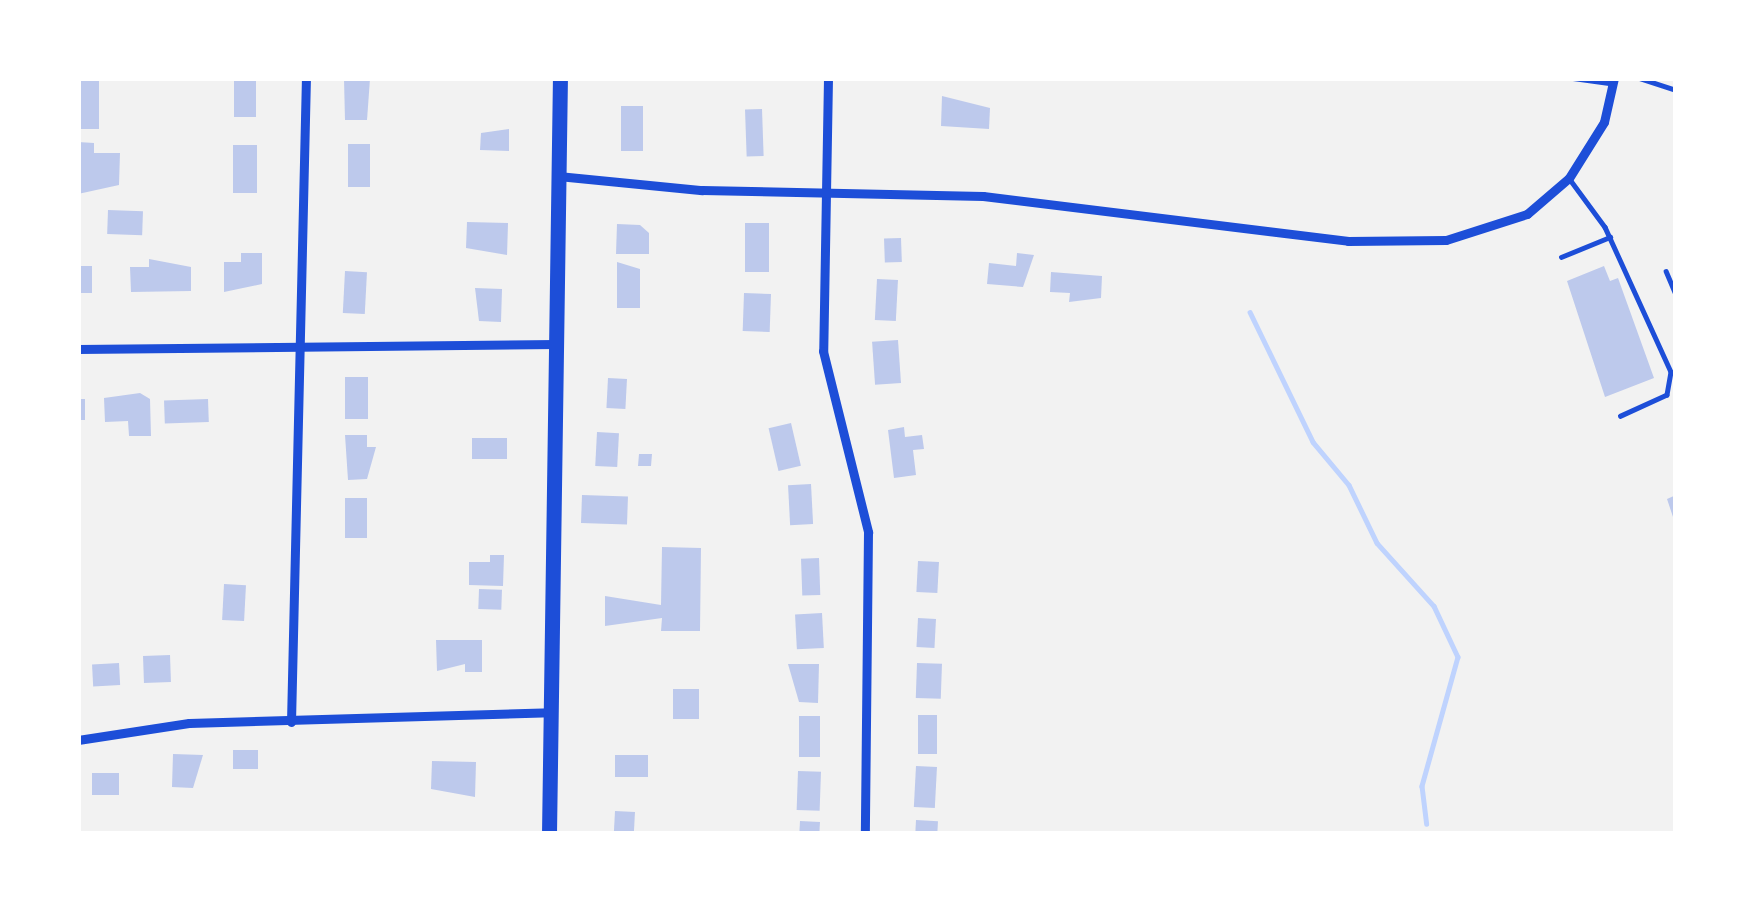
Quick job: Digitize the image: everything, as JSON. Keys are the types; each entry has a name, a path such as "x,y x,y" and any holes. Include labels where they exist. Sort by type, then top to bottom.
{"main road":[{"path":"549,834 560,78"}],"street":[{"path":"291,722 306,78"},
{"path":"828,78 823,351 868,532 865,834"},
{"path":"558,176 826,193 983,196 1403,243 1507,224 1569,178 1604,122 1613,81"},
{"path":"78,349 556,344"},
{"path":"78,740 189,723 551,712"}],"lane":[{"path":"1573,78 1613,81"},
{"path":"1640,78 1676,90"},
{"path":"1569,178 1610,237 1674,383 1666,395 1621,416"},
{"path":"1562,257 1610,237"},
{"path":"1666,271 1676,294"}],"building":[{"path":"78,78 99,78 99,129 78,129"},
{"path":"234,78 256,78 256,117 234,117"},
{"path":"344,79 370,79 367,120 345,120"},
{"path":"942,96 990,108 989,129 941,126"},
{"path":"621,106 643,106 643,151 621,151"},
{"path":"762,109 764,156 747,157 745,110"},
{"path":"509,129 509,151 480,150 481,133"},
{"path":"78,142 94,143 94,153 120,153 119,185 78,194"},
{"path":"348,144 370,144 370,187 348,187"},
{"path":"233,145 257,145 257,193 233,193"},
{"path":"108,210 143,211 142,235 107,234"},
{"path":"467,222 508,223 507,255 466,248"},
{"path":"745,223 769,223 769,272 745,272"},
{"path":"617,224 640,225 649,233 649,254 616,254"},
{"path":"901,238 902,262 885,263 884,239"},
{"path":"241,253 262,253 262,284 224,292 224,262 241,262"},
{"path":"1017,253 1034,255 1023,287 987,284 989,263 1016,266"},
{"path":"149,259 191,267 191,291 131,292 130,267 149,267"},
{"path":"617,262 640,269 640,308 617,308"},
{"path":"78,266 92,266 92,293 78,293"},
{"path":"1604,266 1610,281 1618,278 1654,378 1605,397 1567,281"},
{"path":"345,271 367,272 365,314 343,313"},
{"path":"1051,272 1102,276 1101,298 1069,302 1070,293 1050,292"},
{"path":"877,279 898,280 896,321 875,320"},
{"path":"475,288 502,289 501,322 479,321"},
{"path":"744,293 771,294 770,332 743,331"},
{"path":"898,340 901,383 875,385 872,342"},
{"path":"345,377 368,377 368,419 345,419"},
{"path":"608,378 627,379 625,409 606,408"},
{"path":"140,393 150,399 151,436 129,436 128,421 105,422 104,398"},
{"path":"78,399 85,399 85,420 78,420"},
{"path":"208,399 209,422 165,424 164,401"},
{"path":"791,423 801,466 778,471 769,428"},
{"path":"904,427 905,437 922,435 924,449 913,450 916,475 894,478 888,430"},
{"path":"597,432 619,433 617,467 595,466"},
{"path":"345,435 367,435 367,447 376,447 367,479 348,480"},
{"path":"472,438 507,438 507,459 472,459"},
{"path":"639,454 652,454 651,466 638,466"},
{"path":"811,484 813,524 790,525 788,485"},
{"path":"582,495 628,497 627,525 581,523"},
{"path":"1676,495 1676,523 1675,523 1667,499"},
{"path":"345,498 367,498 367,538 345,538"},
{"path":"662,547 701,548 700,631 661,631 662,618 605,626 605,596 661,605"},
{"path":"490,555 504,555 503,586 469,585 469,562 490,562"},
{"path":"819,558 820,595 802,596 801,559"},
{"path":"918,561 939,562 937,593 916,592"},
{"path":"224,584 246,585 244,621 222,620"},
{"path":"479,589 502,590 501,610 478,609"},
{"path":"822,613 824,648 797,649 795,614"},
{"path":"918,618 936,619 934,648 916,647"},
{"path":"436,640 482,640 482,672 465,672 465,664 437,671"},
{"path":"170,655 171,682 144,683 143,656"},
{"path":"119,663 120,685 93,686 92,664"},
{"path":"917,663 942,664 941,699 916,698"},
{"path":"788,664 819,664 818,703 799,702"},
{"path":"673,689 699,689 699,719 673,719"},
{"path":"918,715 937,715 937,754 918,754"},
{"path":"799,716 820,716 820,757 799,757"},
{"path":"233,750 258,750 258,769 233,769"},
{"path":"173,754 203,755 193,788 172,787"},
{"path":"615,755 648,755 648,777 615,777"},
{"path":"432,761 476,762 475,797 431,789"},
{"path":"916,766 937,767 935,808 914,807"},
{"path":"798,771 821,772 820,811 797,810"},
{"path":"92,773 119,773 119,795 92,795"},
{"path":"615,811 635,812 634,834 614,834"},
{"path":"916,820 938,821 937,834 915,834"},
{"path":"800,821 820,822 819,834 799,834"}],"waterway":[{"path":"1250,312 1313,442 1349,485 1377,543 1434,606 1458,657 1422,786 1427,824"}]}
